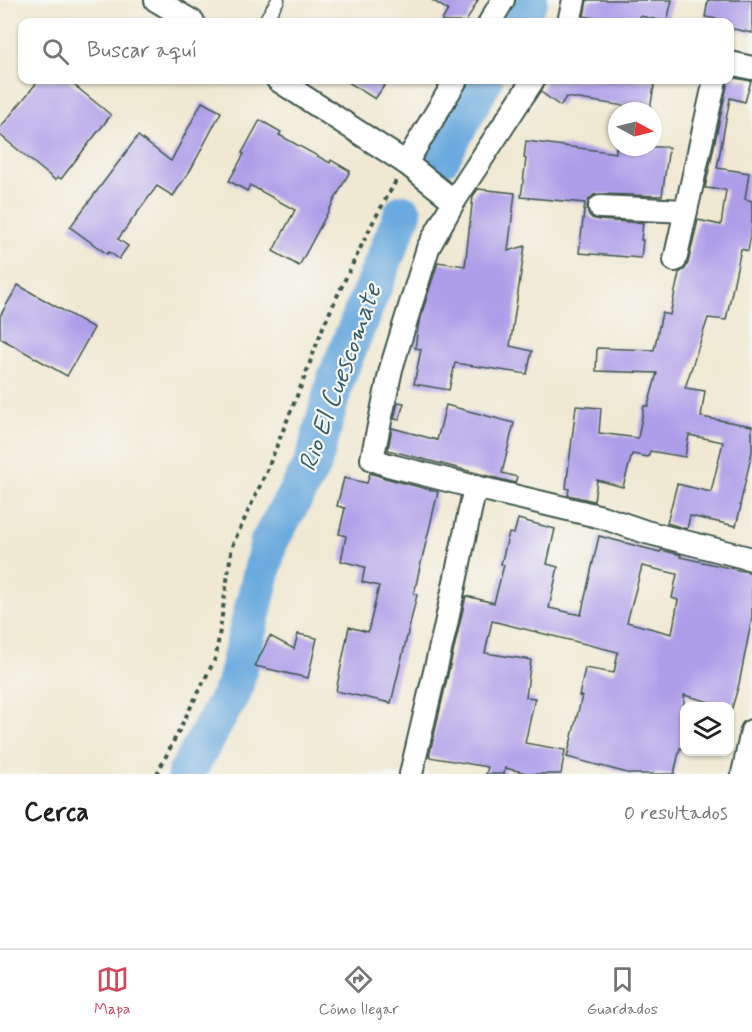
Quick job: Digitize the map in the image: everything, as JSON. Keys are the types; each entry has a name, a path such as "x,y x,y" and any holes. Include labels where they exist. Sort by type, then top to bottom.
{"street":[{"path":"156,0 186,18"},
{"path":"493,18 504,0"},
{"path":"570,18 574,0"},
{"path":"734,64 752,68"},
{"path":"284,84 411,166 449,197"},
{"path":"411,166 454,84"},
{"path":"530,84 449,197 428,248 391,369 372,459 475,487 602,517 646,532 752,559"},
{"path":"675,260 714,84"},
{"path":"600,207 686,211"},
{"path":"411,774 446,629 475,487"},
{"path":"743,774 752,731"}],"lane":[{"path":"267,18 278,0"}],"path":[{"path":"157,774 216,657 232,546 266,475 323,327 373,222 411,166"}],"building":[{"path":"432,0 478,0 468,18 443,18 448,10"},
{"path":"587,0 672,0 668,18 584,16"},
{"path":"708,0 752,0 752,33 734,29 734,18 705,17"},
{"path":"734,78 751,81 745,102 730,98 717,168 749,173 745,199 752,201 752,227 748,251 741,249 726,320 708,318 685,388 705,391 701,417 752,426 752,452 736,526 690,516 687,529 667,523 677,484 711,492 723,442 689,435 685,457 650,451 648,457 632,454 623,487 597,480 594,501 568,495 569,489 566,488 576,406 601,408 599,433 638,438 644,406 648,406 657,373 596,371 597,348 654,350 662,313 670,315 679,273 688,263 698,220 721,225 726,190 705,188 727,84 734,84"},
{"path":"36,84 73,84 111,115 61,179 58,177 55,180 0,135 0,128"},
{"path":"351,84 385,84 375,99"},
{"path":"544,84 654,84 651,102 608,104 566,97 560,106 541,92"},
{"path":"202,102 221,112 191,169 173,196 157,186 118,239 128,246 119,259 109,252 107,254 70,227 138,136 171,161"},
{"path":"260,120 281,132 279,135 330,163 331,160 350,171 299,266 273,251 295,210 250,185 247,191 229,181"},
{"path":"526,141 608,152 608,156 662,156 662,147 669,147 662,196 600,194 589,199 587,206 588,214 592,218 643,223 641,258 579,253 585,203 521,197 526,159 524,158"},
{"path":"478,189 515,193 508,251 525,246 510,346 532,351 527,374 455,363 449,390 414,384 421,349 415,348 419,322 438,262 465,266 473,196"},
{"path":"18,285 94,328 67,376 0,338 0,316"},
{"path":"398,402 404,403 399,420 394,419"},
{"path":"446,405 514,423 502,473 517,477 515,483 388,450 392,428 437,440"},
{"path":"370,473 438,492 414,594 417,595 391,703 336,691 349,627 368,632 379,586 362,582 365,567 341,561 346,536 339,534 345,508 337,506 344,478 367,483"},
{"path":"518,519 555,529 547,564 558,567 549,608 581,615 599,536 752,573 752,618 734,702 710,702 684,695 684,702 680,702 680,748 674,774 631,774 567,757 582,696 579,696 585,668 614,673 618,652 492,621 485,653 531,660 526,697 535,698 525,743 565,750 561,774 531,774 505,768 504,774 486,774 488,767 429,757 466,596 494,603 504,565 501,564 509,533 514,534","holes":["642,566 677,574 672,598 678,600 672,634 627,622"]},
{"path":"298,634 317,638 308,678 255,666 270,636 294,649"}],"waterway":[{"name":"Rio El Cuescomate","path":"518,18 529,0"},
{"name":"Rio El Cuescomate","path":"441,158 482,84"},
{"name":"Rio El Cuescomate","path":"186,774 234,688 269,542 313,464 336,378 403,213"}]}
